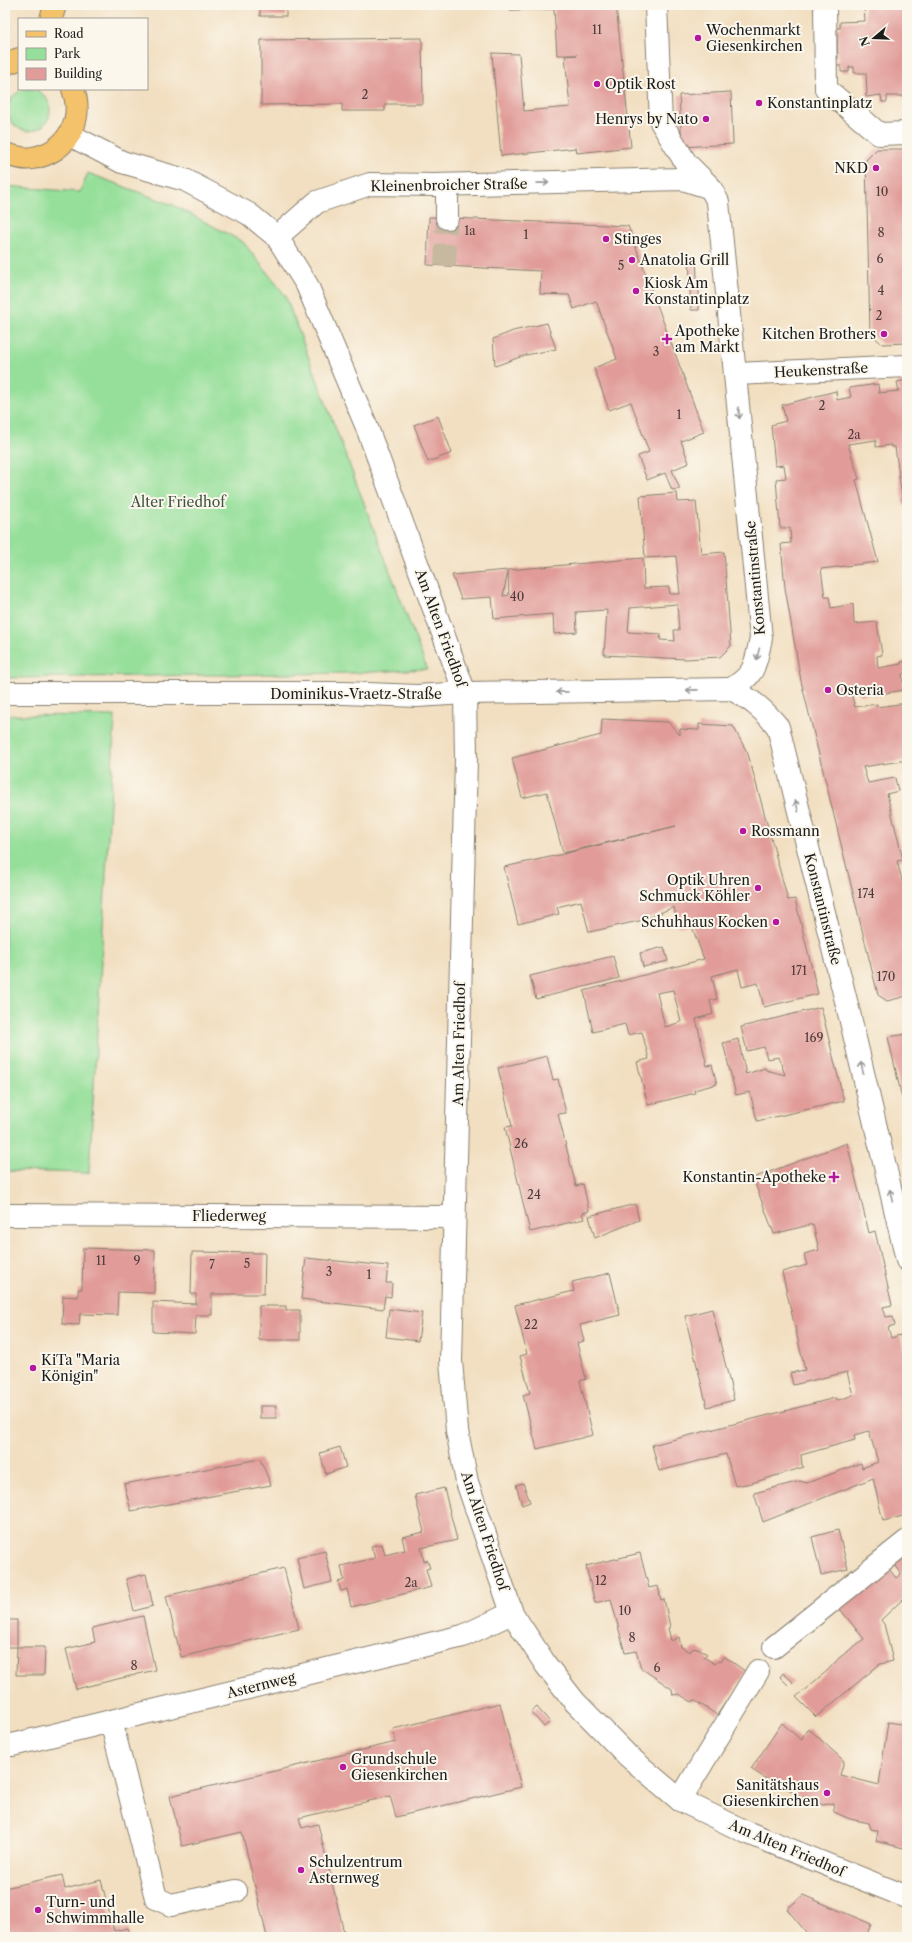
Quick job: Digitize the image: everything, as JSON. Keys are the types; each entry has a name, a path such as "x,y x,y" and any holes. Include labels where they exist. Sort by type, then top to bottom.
{"main road":[{"path":"51,18 55,5"},
{"path":"5,64 18,59"},
{"path":"5,154 19,158 31,159 42,156 60,146 70,135 75,123 77,110 73,90"}],"street":[{"path":"656,5 661,122 686,163 710,188 718,202 735,374"},
{"path":"825,5 826,89 879,134 907,133"},
{"name":"Am Alten Friedhof","path":"70,135 122,162 185,180 248,214 277,237 307,285 366,425 465,693 466,759 453,1217 451,1361 457,1431 467,1482 512,1613 546,1665 575,1702 628,1756 680,1800 746,1832 907,1897"},
{"name":"Kleinenbroicher Straße","path":"277,237 317,202 370,184 440,185 683,179 710,188"},
{"path":"440,185 447,218"},
{"name":"Heukenstraße","path":"735,374 907,366"},
{"name":"Konstantinstraße","path":"731,689 746,680 752,671 761,638 735,374"},
{"name":"Konstantinstraße","path":"731,689 748,698 765,712 778,727 850,1017 907,1260"},
{"name":"Dominikus-Vraetz-Straße","path":"5,693 344,693 417,696 465,693 731,689"},
{"name":"Fliederweg","path":"5,1215 453,1217"},
{"path":"774,1647 907,1541"},
{"name":"Asternweg","path":"7,1749 111,1721 463,1636 512,1613"},
{"path":"680,1800 758,1671"},
{"path":"111,1721 156,1898 171,1905 236,1891"}],"green space":[{"path":"25,90 37,91 44,95 50,110 48,118 44,125 29,131 14,125 8,110 14,95"},
{"name":"Alter Friedhof","path":"88,173 173,205 243,242 285,295 427,669 354,673 5,678 5,186 80,192"},
{"path":"5,715 115,716 89,1173 5,1171"}],"building":[{"path":"260,5 286,5 286,16 260,16"},
{"path":"510,5 616,5 631,147 577,153 576,148 501,156 492,53 519,54 524,111 570,107 565,56 577,55 557,55 554,9 510,10"},
{"path":"864,5 907,5 907,100 904,100 903,96 887,96 887,102 882,102 881,95 867,97 865,95 867,94 866,73 854,73 854,67 849,67 849,72 841,72 841,66 836,66 836,59 838,59 837,34 835,34 835,28 840,28 840,22 865,21"},
{"path":"422,38 423,104 385,104 385,111 342,111 342,104 261,105 261,40"},
{"name":"Henrys by Nato","path":"731,92 733,144 682,147 679,95"},
{"path":"877,149 907,149 907,343 882,344 870,333 866,160"},
{"path":"429,217 628,226 704,432 681,441 689,463 672,470 680,489 672,490 665,473 647,480 638,456 649,452 631,402 609,410 594,368 617,359 596,301 574,309 569,295 540,294 541,271 427,265"},
{"path":"689,258 696,258 697,278 690,279"},
{"path":"690,289 699,289 699,310 691,310"},
{"path":"547,323 556,349 526,355 495,366 493,339 513,331"},
{"path":"907,380 907,504 903,505 895,447 891,447 891,445 876,447 876,440 848,444 859,479 856,480 878,562 821,569 825,597 829,597 831,608 853,604 854,624 877,622 882,655 877,656 878,668 901,664 901,662 907,661 907,673 902,674 904,690 874,695 874,693 860,695 859,688 850,690 855,707 877,704 877,707 907,703 907,760 863,767 868,783 895,778 898,791 887,794 903,860 897,861 907,899 907,996 887,1001 878,995 801,681 785,588 781,544 791,543 790,528 780,528 776,479 786,478 784,465 775,466 771,425 786,421 782,405 836,391 837,400 851,397 849,388 878,384 879,393 899,391 897,382"},
{"path":"438,416 452,453 428,462 414,425"},
{"path":"677,493 678,502 696,501 701,554 724,552 731,646 720,657 686,659 604,655 607,610 576,612 577,632 554,634 553,614 494,619 492,597 461,599 452,575 643,558 644,588 669,587 670,594 680,594 676,556 645,558 640,496","holes":["508,571 509,595 503,596","677,604 679,630 674,630 675,641 660,640 661,634 628,632 630,608"]},
{"path":"602,719 668,722 680,735 680,729 699,730 699,724 733,726 748,754 788,900 795,899 818,994 764,1007 758,983 742,987 738,969 712,976 717,999 710,1001 713,1014 696,1019 707,1066 712,1065 717,1084 694,1090 695,1093 648,1105 637,1062 649,1059 642,1032 628,1035 625,1024 593,1032 584,991 704,959 691,924 678,927 674,907 643,920 589,932 581,901 557,907 559,914 518,924 504,867 559,855 676,826 563,853 547,792 522,798 512,758 601,735","holes":["673,990 681,1022 665,1027 657,993"]},
{"path":"664,947 668,961 643,967 640,953"},
{"path":"613,956 619,978 536,999 530,976"},
{"path":"821,1007 844,1101 757,1121 750,1092 736,1095 723,1043 738,1039 746,1074 765,1068 766,1070 785,1075 779,1057 767,1059 764,1047 747,1051 741,1027"},
{"path":"907,1034 907,1115 906,1115 888,1037"},
{"path":"547,1056 553,1080 558,1079 566,1113 558,1114 576,1186 583,1184 589,1211 582,1213 584,1219 530,1232 505,1127 512,1126 498,1068"},
{"path":"847,1143 869,1233 875,1231 892,1305 883,1307 886,1317 893,1316 895,1325 888,1327 891,1338 900,1335 907,1363 907,1515 883,1521 873,1478 763,1522 754,1493 800,1481 807,1483 861,1463 862,1468 878,1462 869,1431 854,1435 855,1440 801,1455 802,1465 804,1467 752,1483 735,1486 726,1454 659,1471 652,1445 835,1398 839,1400 853,1395 847,1372 793,1385 790,1373 805,1370 782,1272 807,1265 804,1254 819,1250 813,1224 774,1234 753,1178"},
{"path":"635,1204 639,1220 595,1238 589,1216"},
{"path":"83,1248 155,1250 154,1293 118,1292 117,1315 80,1314 79,1325 62,1324 63,1296 78,1297 78,1289 82,1289"},
{"path":"192,1252 265,1253 264,1294 212,1294 212,1315 196,1315 195,1334 153,1332 153,1302 196,1304 196,1294 191,1294"},
{"path":"306,1258 388,1266 386,1283 392,1283 391,1297 385,1296 383,1309 301,1299"},
{"path":"610,1273 620,1315 580,1325 584,1341 577,1343 586,1379 580,1381 593,1435 537,1449 523,1395 530,1393 520,1356 527,1354 515,1305 574,1291 572,1282"},
{"path":"259,1306 286,1306 286,1310 300,1310 300,1340 259,1340"},
{"path":"389,1309 422,1313 418,1341 386,1337"},
{"path":"712,1309 734,1400 707,1407 685,1316"},
{"path":"260,1406 276,1406 276,1418 260,1418"},
{"path":"340,1447 346,1467 326,1474 320,1453"},
{"path":"260,1459 271,1485 131,1511 124,1484"},
{"path":"523,1483 530,1502 522,1505 516,1485"},
{"path":"444,1488 457,1540 421,1548 424,1561 427,1560 430,1568 426,1569 431,1587 351,1607 347,1589 341,1591 338,1582 344,1580 341,1566 375,1558 371,1546 382,1544 385,1555 405,1550 402,1537 424,1532 415,1495"},
{"path":"838,1530 848,1569 821,1575 812,1537"},
{"path":"907,1548 907,1612 903,1599 881,1620 884,1624 893,1661 880,1664 816,1717 796,1697 827,1671 839,1658 864,1639 836,1604 886,1565 896,1578 901,1574 891,1561"},
{"path":"325,1551 332,1582 304,1589 297,1558"},
{"path":"640,1553 649,1588 658,1586 661,1600 664,1599 670,1627 668,1628 671,1641 679,1637 681,1647 690,1652 692,1649 698,1648 707,1654 704,1657 715,1664 718,1661 720,1662 724,1656 746,1672 717,1715 694,1700 692,1702 679,1694 673,1695 672,1689 641,1668 636,1651 625,1653 611,1599 595,1603 586,1566"},
{"path":"284,1568 299,1629 181,1657 166,1596"},
{"path":"146,1574 153,1606 134,1611 126,1579"},
{"path":"143,1616 155,1670 76,1689 66,1649 95,1642 92,1628"},
{"path":"5,1620 17,1620 17,1647 5,1647"},
{"path":"17,1647 45,1647 44,1675 16,1675"},
{"path":"783,1673 793,1682 789,1686 780,1677"},
{"path":"500,1703 521,1787 396,1817 390,1796 299,1818 302,1828 318,1824 345,1937 267,1937 242,1832 182,1846 170,1796 396,1742 393,1729"},
{"path":"537,1707 550,1722 544,1727 531,1712"},
{"path":"888,1722 907,1725 907,1849 876,1841 878,1831 871,1829 869,1823 850,1819 834,1812 833,1803 822,1805 805,1795 803,1799 779,1783 777,1786 751,1769 782,1723 801,1740 808,1728 844,1761 840,1775 879,1785"},
{"name":"Turn- und Schwimmhalle","path":"62,1875 65,1889 101,1880 114,1931 128,1928 130,1937 6,1937 5,1888"},
{"path":"803,1895 871,1924 866,1937 810,1937 787,1909"}],"tunnel":[{"path":"445,266 447,218"}],"place":[{"name":"Wochenmarkt Giesenkirchen","path":"698,38"},
{"name":"Optik Rost","path":"597,84"},
{"name":"Konstantinplatz","path":"759,103"},
{"name":"Henrys by Nato","path":"706,119"},
{"name":"NKD","path":"876,168"},
{"name":"Stinges","path":"606,239"},
{"name":"Anatolia Grill","path":"632,260"},
{"name":"Kiosk Am Konstantinplatz","path":"636,291"},
{"name":"Kitchen Brothers","path":"884,334"},
{"name":"Apotheke am Markt","path":"667,339"},
{"name":"Osteria","path":"828,690"},
{"name":"Rossmann","path":"743,831"},
{"name":"Optik Uhren Schmuck Köhler","path":"758,888"},
{"name":"Schuhhaus Kocken","path":"776,922"},
{"name":"Konstantin-Apotheke","path":"834,1177"},
{"name":"KiTa \"Maria Königin\"","path":"33,1368"},
{"name":"Grundschule Giesenkirchen","path":"343,1767"},
{"name":"Sanitätshaus Giesenkirchen","path":"827,1793"},
{"name":"Schulzentrum Asternweg","path":"301,1870"},
{"name":"Turn- und Schwimmhalle","path":"38,1910"}]}
